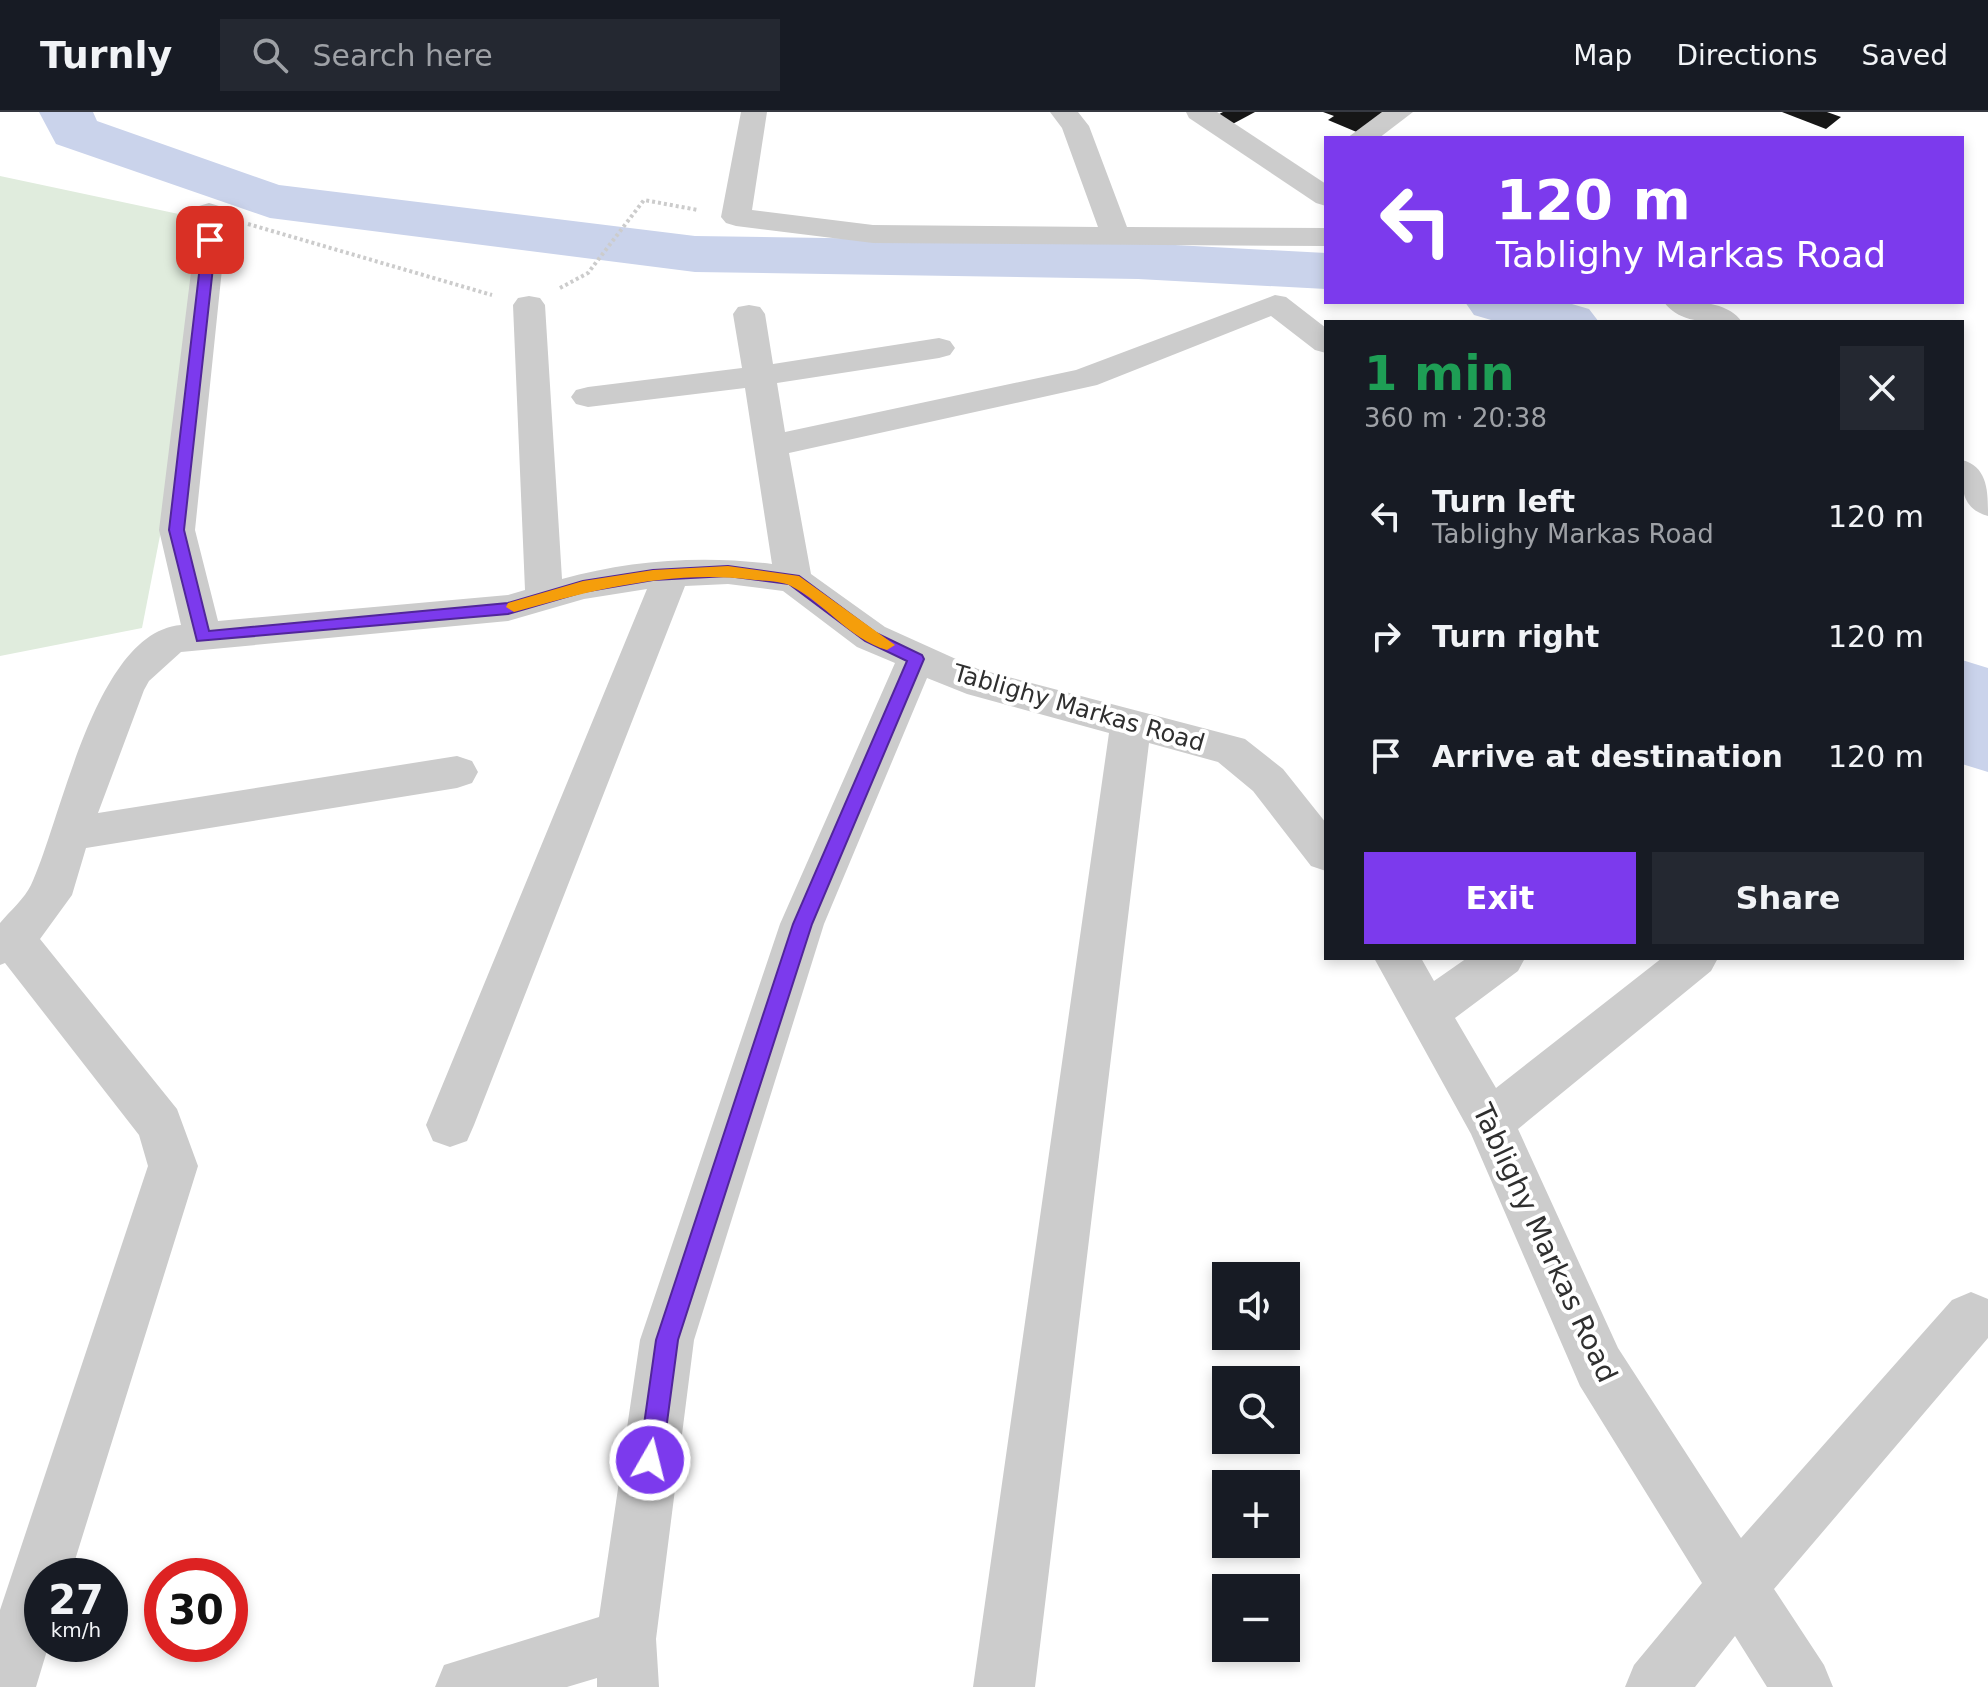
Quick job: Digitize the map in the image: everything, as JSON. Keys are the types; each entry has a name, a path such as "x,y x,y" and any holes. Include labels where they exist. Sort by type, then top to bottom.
{"street":[{"path":"754,112 736,217 873,234 1324,237"},
{"path":"1063,112 1075,126 1116,236"},
{"path":"1199,112 1324,196"},
{"path":"1364,136 1400,112"},
{"path":"1298,179 1324,162"},
{"path":"203,637 177,530 210,240 209,212"},
{"path":"770,446 1085,378 1275,304 1324,341"},
{"path":"1685,304 1721,320"},
{"path":"529,305 544,598"},
{"path":"749,314 793,580"},
{"path":"588,397 760,376 939,348"},
{"path":"1964,474 1988,504"},
{"name":"Tablighy Markas Road","path":"7,942 50,895 69,834 124,690 135,671 171,639 508,608 583,586 728,571 793,580 871,637 967,680 1231,750 1268,780 1324,851"},
{"path":"450,1125 671,575"},
{"path":"466,1687 627,1663 667,1340 802,924 916,659"},
{"path":"1004,1687 1131,722"},
{"path":"69,834 457,772"},
{"path":"1268,780 1324,794"},
{"path":"5,1687 173,1166 160,1125 7,942"},
{"name":"Tablighy Markas Road","path":"1398,960 1490,1122 1599,1367 1802,1687"},
{"path":"1429,1011 1499,960"},
{"path":"1490,1122 1692,960"},
{"path":"1656,1687 1738,1586 1971,1318"}],"path":[{"path":"209,212 529,305 588,273 644,200 736,217"}],"green space":[{"path":"0,176 221,223 142,628 0,656"}],"building":[{"path":"1223,112 1255,112 1227,127 1210,119"},
{"path":"1323,112 1393,112 1359,133 1328,120 1334,116"},
{"path":"1782,112 1827,112 1841,117 1826,129"}],"waterway":[{"path":"66,112 75,132 270,201 695,254 1138,261 1324,271"},
{"path":"1503,304 1560,320"},
{"path":"1964,693 1988,742"}],"slow traffic":[{"path":"514,607 583,586 653,575 728,571 793,580 871,637 887,645"}],"route":[{"path":"210,240 177,530 203,637 508,608 583,586 653,575 728,571 793,580 871,637 916,659 802,924 667,1340 650,1460"}]}
